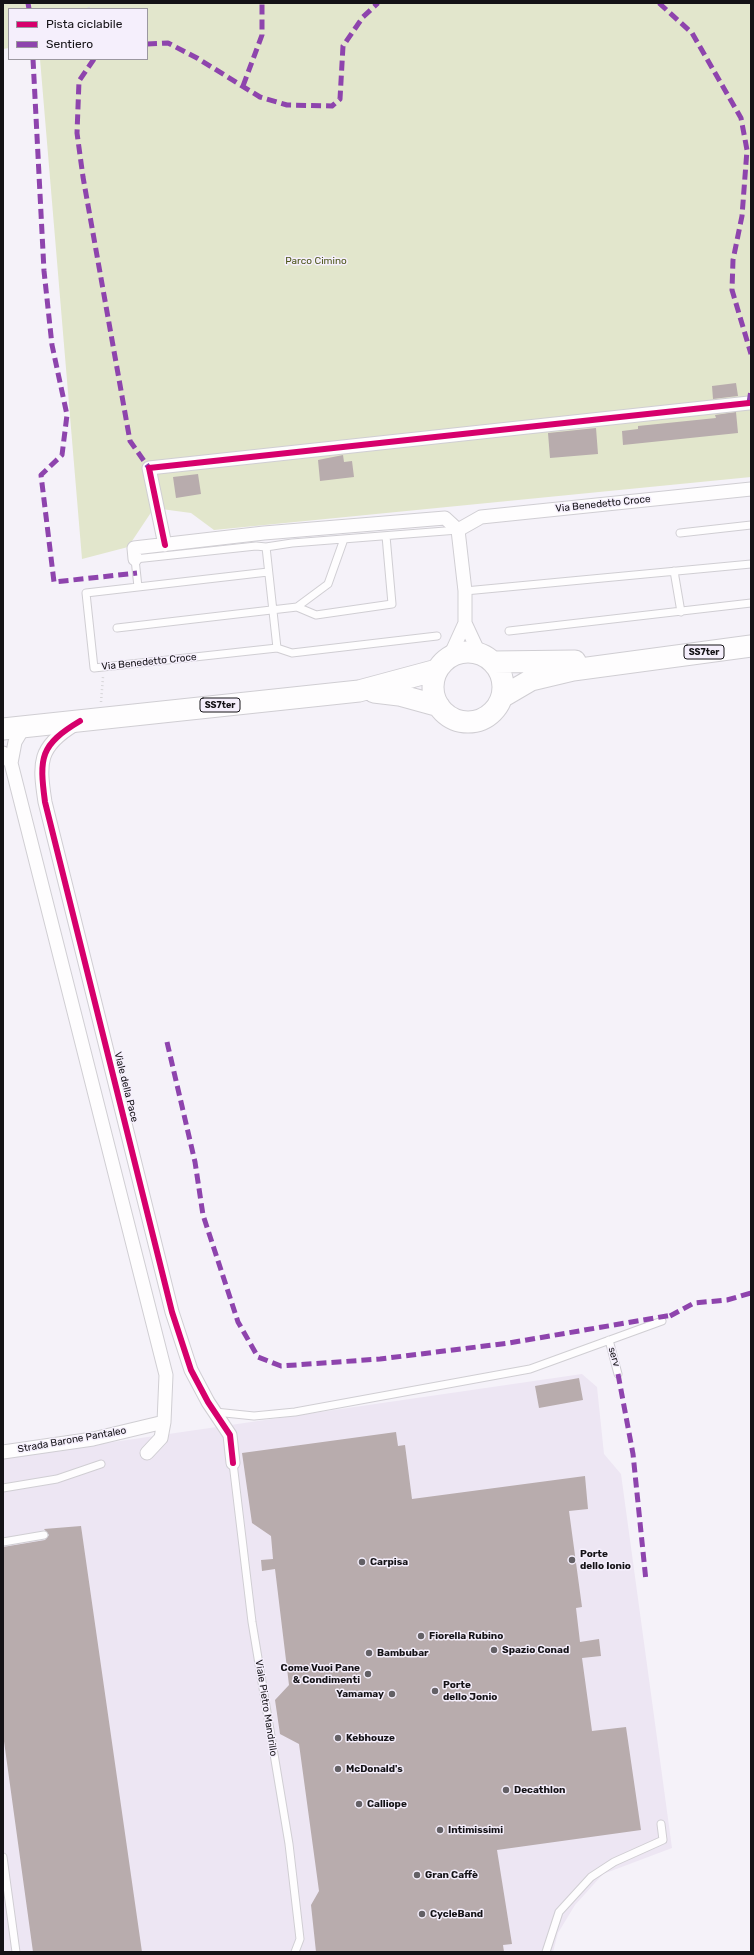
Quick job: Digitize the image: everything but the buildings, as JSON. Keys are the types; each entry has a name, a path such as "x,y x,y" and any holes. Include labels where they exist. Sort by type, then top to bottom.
{"main road":[{"name":"SS7ter","path":"658,657 751,646"},
{"path":"359,691 444,663 469,652 486,658 658,657"},
{"path":"502,697 531,680 573,670 658,657"},
{"path":"444,663 433,688 439,706 447,714 457,720 468,722 479,720 493,711 502,697 502,679 486,658"},
{"path":"359,691 399,695 439,706"},
{"name":"SS7ter","path":"3,730 359,691"}],"street":[{"path":"165,545 150,468 749,403"},
{"name":"Via Benedetto Croce","path":"458,530 481,517 751,489"},
{"path":"135,559 134,548 264,533 445,518 458,530 465,591 465,624 444,663"},
{"path":"465,624 486,658"},
{"name":"Viale della Pace","path":"90,720 61,732 48,746 42,760 42,779 45,802 172,1312 191,1370 214,1412 230,1435 233,1463"},
{"path":"24,727 14,742 7,758 166,1375 164,1422 161,1438 147,1453"},
{"name":"Strada Barone Pantaleo","path":"3,1452 93,1439 164,1422"}],"lane":[{"path":"680,533 751,525"},
{"path":"138,587 135,559 256,546 266,547 292,542 458,530"},
{"path":"297,607 316,615 392,604 386,536"},
{"path":"117,628 297,607 328,584 344,539"},
{"path":"266,547 277,648"},
{"path":"465,591 751,564"},
{"path":"674,571 681,612"},
{"name":"Via Benedetto Croce","path":"268,572 86,593 94,668 277,648 292,653 437,636"},
{"path":"509,631 751,603"},
{"path":"214,1412 254,1416 310,1409 530,1369 662,1320"},
{"name":"serv","path":"609,1340 618,1374"},
{"name":"Viale Pietro Mandrillo","path":"233,1463 252,1622 288,1844 300,1939 295,1952"},
{"path":"3,1488 57,1479 101,1464"},
{"path":"3,1542 44,1535"},
{"path":"546,1952 559,1912 575,1894 591,1877 614,1862 663,1840 661,1824"},
{"path":"3,1857 16,1952"}],"path":[{"path":"90,720 104,667"}],"shaded area":[{"path":"582,1374 597,1387 604,1454 621,1474 672,1848 603,1874 575,1905 558,1933 553,1952 3,1952 3,1458"}],"green space":[{"name":"Parco Cimino","path":"3,3 751,3 751,477 214,530 191,513 154,508 128,547 82,559 40,60 148,60 148,8 8,8 8,48 3,49"}],"marked path":[{"path":"28,3 29,8"},
{"path":"243,86 262,35 262,3"},
{"path":"148,44 168,43 197,58 260,97 287,105 332,106 340,99 343,46 363,17 378,3"},
{"path":"659,3 692,33 741,118 747,150 742,216 733,260 732,290 751,354"},
{"path":"33,60 44,271 52,345 67,415 62,455 41,475 54,582 137,573"},
{"path":"93,60 79,81 77,133 83,177 130,441 149,468"},
{"path":"749,403 751,390"},
{"path":"167,1042 195,1162 203,1215 238,1322 258,1357 281,1366 380,1359 509,1343 672,1315"},
{"path":"670,1316 694,1303 727,1300 751,1293"},
{"path":"618,1374 633,1454 646,1581"}],"cycle path":[{"path":"165,545 149,468 749,403"},
{"path":"80,721 57,737 45,754 42,774 45,802 172,1312 191,1370 208,1402 230,1435 233,1463"}],"place":[{"name":"Porte dello Ionio","path":"572,1560"},
{"name":"Carpisa","path":"362,1562"},
{"name":"Fiorella Rubino","path":"421,1636"},
{"name":"Spazio Conad","path":"494,1650"},
{"name":"Bambubar","path":"369,1653"},
{"name":"Come Vuoi Pane & Condimenti","path":"368,1674"},
{"name":"Porte dello Jonio","path":"435,1691"},
{"name":"Yamamay","path":"392,1694"},
{"name":"Kebhouze","path":"338,1738"},
{"name":"McDonald's","path":"338,1769"},
{"name":"Decathlon","path":"506,1790"},
{"name":"Calliope","path":"359,1804"},
{"name":"Intimissimi","path":"440,1830"},
{"name":"Gran Caffè","path":"417,1875"},
{"name":"CycleBand","path":"422,1914"}]}
